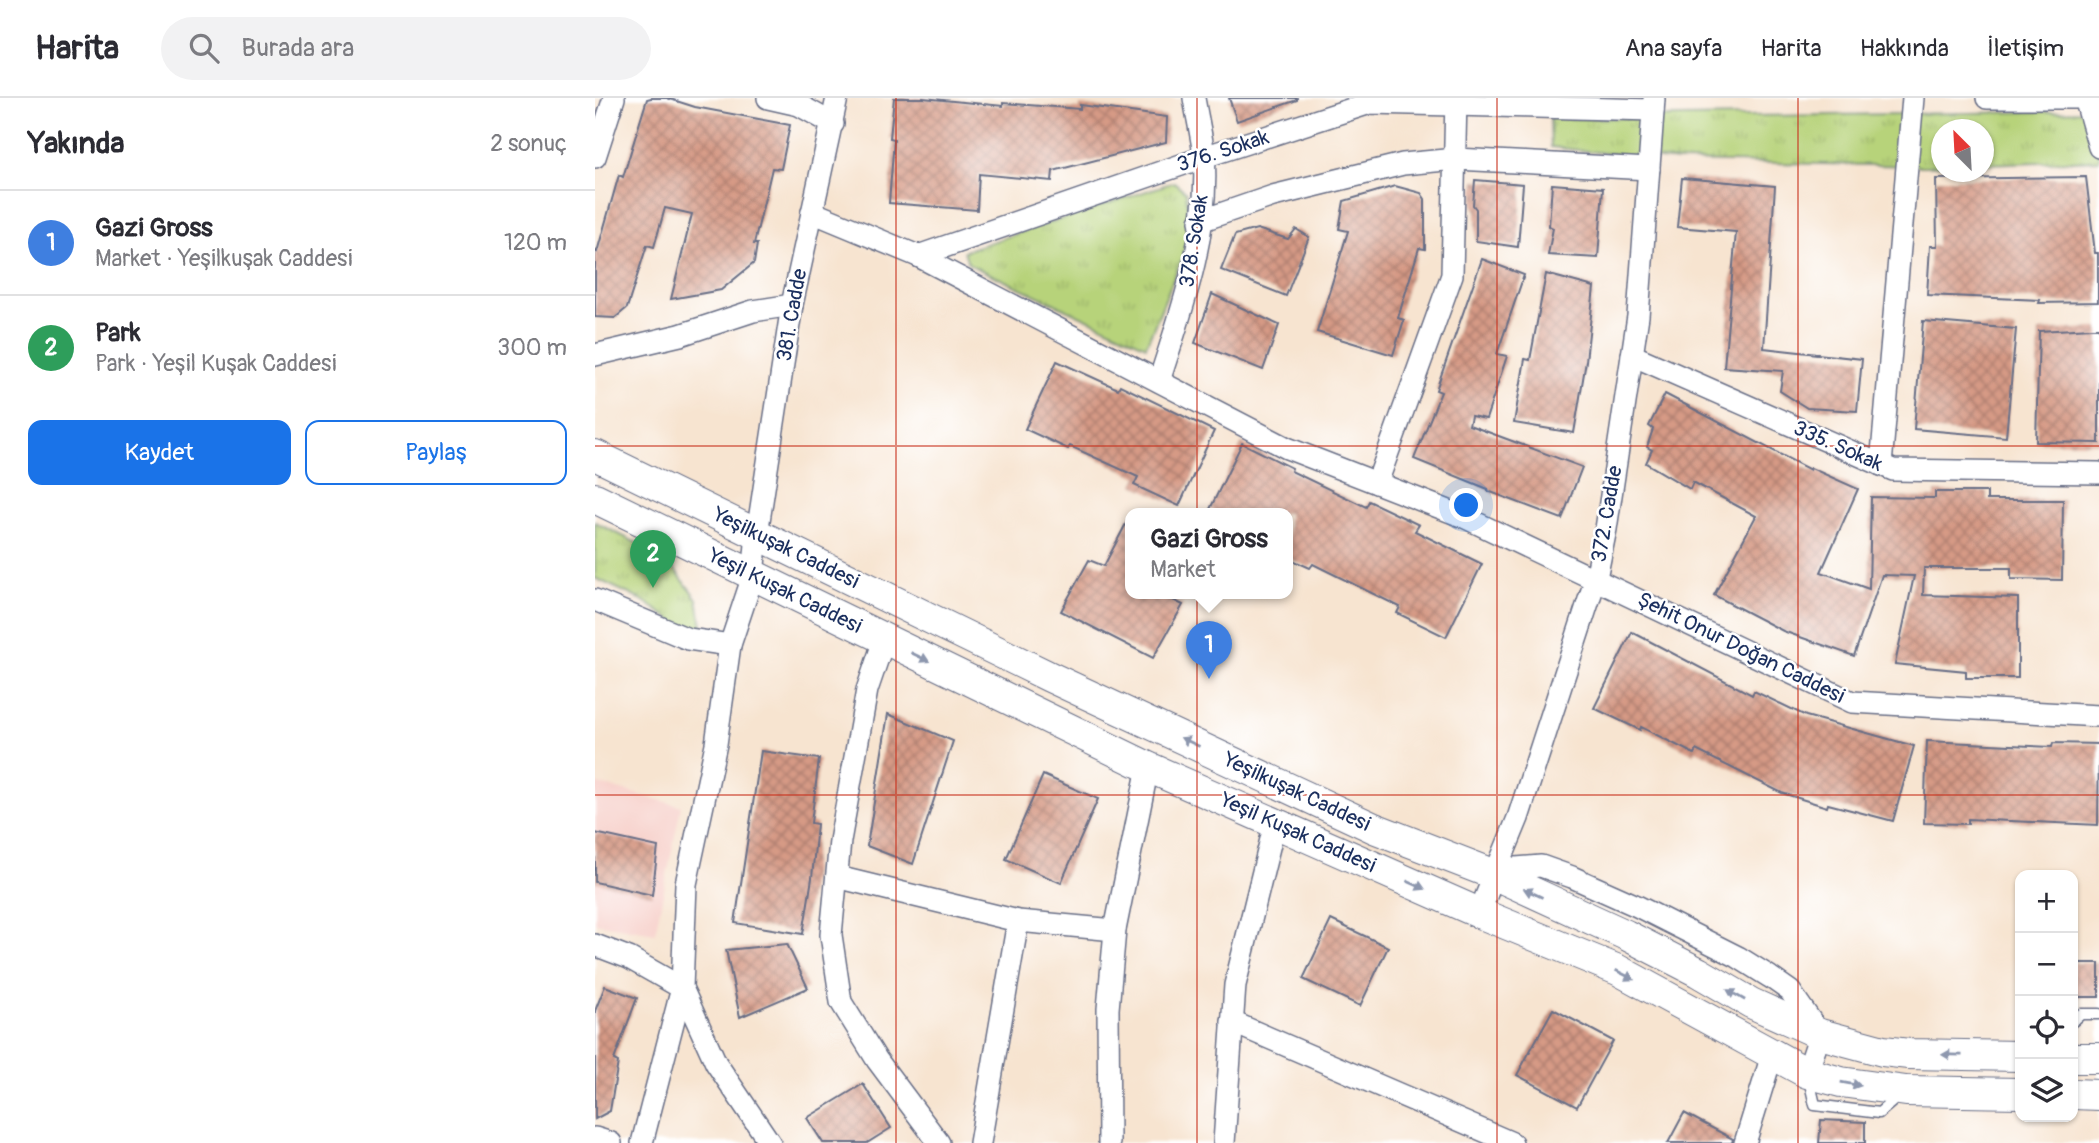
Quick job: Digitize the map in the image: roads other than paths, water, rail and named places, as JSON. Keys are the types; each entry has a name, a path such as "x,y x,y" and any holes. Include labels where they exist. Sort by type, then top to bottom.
{"main road":[{"name":"Yeşilkuşak Caddesi","path":"595,455 1050,677 1374,828 1493,874 1626,935 1751,1003 1820,1034 1884,1051 1909,1054 2015,1056"},
{"name":"Yeşil Kuşak Caddesi","path":"595,498 1148,767 1479,913 1618,970 1807,1073 1841,1082 1906,1091 2015,1093"},
{"path":"2078,1058 2099,1058"},
{"path":"2078,1094 2099,1095"}],"street":[{"path":"595,157 614,98"},
{"path":"768,98 799,105 833,124"},
{"name":"381. Cadde","path":"682,988 686,884 716,744 730,645 753,576 792,305 837,98"},
{"name":"378. Sokak","path":"1159,381 1182,313 1203,201 1204,157 1194,98"},
{"path":"1881,465 1913,98"},
{"path":"1987,98 2099,98"},
{"path":"2085,98 2099,147"},
{"path":"1377,483 1452,275 1457,102"},
{"name":"376. Sokak","path":"918,256 1370,103 1653,104"},
{"name":"372. Cadde","path":"1479,913 1518,818 1595,578 1606,528 1638,316 1653,104"},
{"path":"1200,221 1273,196 1403,164 1456,159 1649,169"},
{"path":"813,212 918,256"},
{"name":"Şehit Onur Doğan Caddesi","path":"918,256 1287,448 1464,517 1852,702 2099,716"},
{"path":"595,355 680,335 753,310 792,305"},
{"name":"335. Sokak","path":"1632,355 1893,470 2099,473"},
{"path":"595,600 688,639 730,645"},
{"path":"884,640 867,690 840,841 831,935 841,1002 877,1060 936,1140 957,1143"},
{"path":"1109,1143 1108,1009 1115,930 1148,767"},
{"path":"1224,1143 1235,985 1275,823"},
{"path":"837,877 1018,921 1115,930"},
{"path":"980,1143 1018,921"},
{"path":"595,945 629,958 682,988 716,1063 770,1143"},
{"path":"642,1143 682,988"},
{"path":"1233,1022 1512,1143"},
{"path":"1807,1073 1820,1034"},
{"path":"1906,1091 1909,1054"},
{"path":"1745,1143 1772,1055"},
{"path":"595,1138 611,1143"}],"lane":[{"path":"2078,1017 2081,1014 2099,1014"}],"place":[{"name":"Park","path":"653,588"},
{"name":"Gazi Gross","path":"1209,679"}]}
